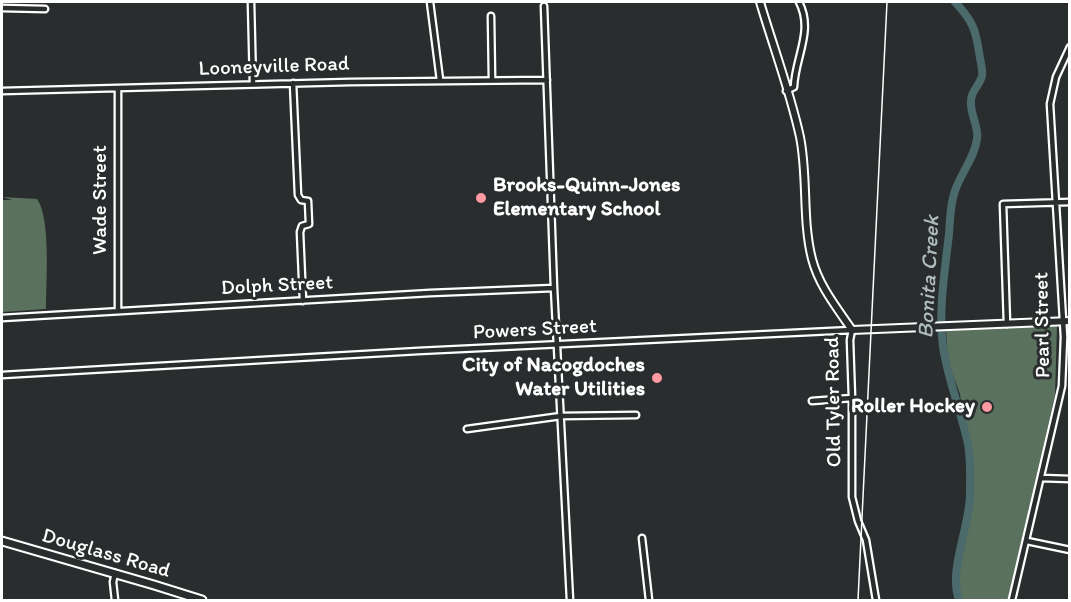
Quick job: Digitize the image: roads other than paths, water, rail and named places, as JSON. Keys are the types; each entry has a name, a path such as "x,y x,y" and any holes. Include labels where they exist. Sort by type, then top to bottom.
{"main road":[{"name":"Douglass Road","path":"2,541 202,600"}],"street":[{"path":"250,2 253,84"},
{"path":"430,2 440,81"},
{"name":"Old Tyler Road","path":"760,2 800,136 812,260 826,291 852,330 850,340 852,497 866,540 876,600"},
{"path":"786,91 794,87 796,67 806,30 804,14 799,2"},
{"path":"544,6 554,288 570,600"},
{"path":"2,8 45,9"},
{"path":"491,16 492,80"},
{"name":"Pearl Street","path":"1012,600 1060,395 1066,321 1055,203 1051,97 1059,69 1070,47"},
{"name":"Looneyville Road","path":"2,91 293,83 547,80"},
{"path":"293,83 298,195 301,200 308,201 309,224 302,226 300,231 303,301"},
{"name":"Wade Street","path":"118,88 118,311"},
{"path":"1007,324 1003,204 1070,202"},
{"name":"Dolph Street","path":"2,318 554,288"},
{"name":"Powers Street","path":"2,375 418,351 1066,321"},
{"path":"1060,395 1070,395"},
{"path":"812,401 852,398"},
{"path":"467,429 561,416 636,415"},
{"path":"1041,478 1070,479"},
{"path":"642,538 649,600"},
{"path":"1027,541 1070,550"},
{"path":"115,573 113,582 115,600"}],"waterway":[{"name":"Bonita Creek","path":"955,2 973,27 982,72 981,80 971,100 977,135 975,147 955,190 952,202 942,305 943,347 968,444 970,462 969,507 956,575 959,600"}],"railway":[{"path":"858,600 887,2"}],"place":[{"name":"Brooks-Quinn-Jones Elementary School","path":"481,198"},
{"name":"City of Nacogdoches Water Utilities","path":"657,378"},
{"name":"Roller Hockey","path":"987,407"}]}
